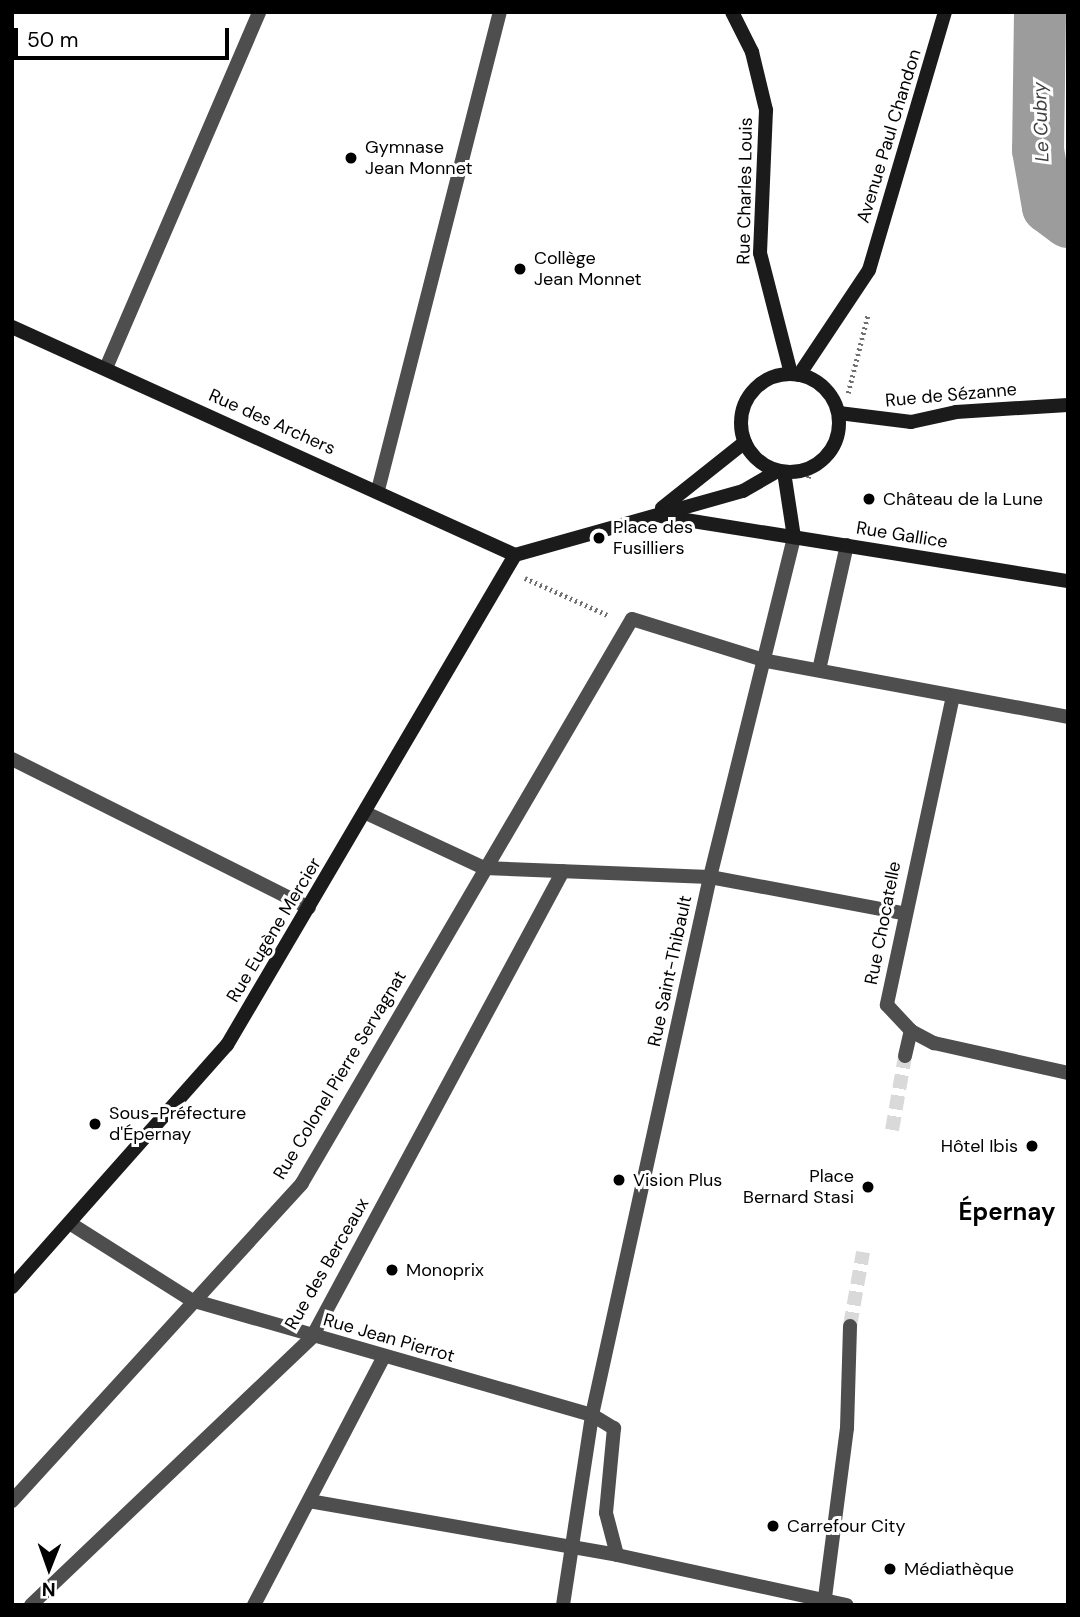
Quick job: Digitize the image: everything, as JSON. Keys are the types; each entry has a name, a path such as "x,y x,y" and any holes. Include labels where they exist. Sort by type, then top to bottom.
{"main road":[{"name":"Rue Charles Louis","path":"732,12 752,52 766,110 760,253 795,374"},
{"name":"Avenue Paul Chandon","path":"795,374 869,270 946,12"},
{"name":"Rue des Archers","path":"12,327 378,489 515,555"},
{"path":"515,555 652,514 743,491 780,471 810,468 828,455 839,413 823,386 795,374 753,390 742,415 745,442 780,471 794,537"},
{"name":"Rue de Sézanne","path":"839,413 911,422 956,412 1068,405"},
{"path":"652,514 745,442"},
{"name":"Rue Gallice","path":"652,514 1068,581"},
{"name":"Rue Eugène Mercier","path":"12,1287 228,1045 515,555"}],"street":[{"path":"106,368 259,12"},
{"path":"378,489 500,12"},
{"name":"Rue Saint-Thibault","path":"563,1605 592,1415 710,877 767,661 794,537"},
{"path":"819,670 847,545"},
{"path":"629,621 767,661 1068,717"},
{"name":"Rue Colonel Pierre Servagnat","path":"12,1501 191,1300 302,1183 629,621"},
{"name":"Rue Chocatelle","path":"953,696 903,913 887,1005 911,1031 934,1044 1068,1073"},
{"path":"17,761 309,908"},
{"path":"366,813 484,868 710,877 903,913"},
{"name":"Rue des Berceaux","path":"31,1605 312,1337 563,871"},
{"path":"905,1056 911,1031"},
{"name":"Rue Jean Pierrot","path":"71,1224 191,1300 312,1337 592,1415"},
{"path":"824,1603 848,1429 850,1326"},
{"path":"254,1605 384,1356"},
{"path":"592,1415 614,1428 606,1513 617,1555"},
{"path":"309,1501 617,1555 824,1603 847,1605"}],"path":[{"path":"505,569 629,621"}],"waterway":[{"name":"Le Cubry","path":"1040,12 1038,150 1048,207 1068,222"}],"tunnel":[{"path":"892,1130 905,1056"},
{"path":"850,1326 863,1252"}],"place":[{"name":"Gymnase Jean Monnet","path":"351,158"},
{"name":"Collège Jean Monnet","path":"520,269"},
{"name":"Château de la Lune","path":"869,499"},
{"name":"Place des Fusilliers","path":"599,538"},
{"name":"Sous-Préfecture d'Épernay","path":"95,1124"},
{"name":"Hôtel Ibis","path":"1032,1146"},
{"name":"Vision Plus","path":"619,1180"},
{"name":"Place Bernard Stasi","path":"868,1187"},
{"name":"Monoprix","path":"392,1270"},
{"name":"Carrefour City","path":"773,1526"},
{"name":"Médiathèque","path":"890,1569"}],"district":[{"name":"Épernay","path":"1007,1212"}]}
